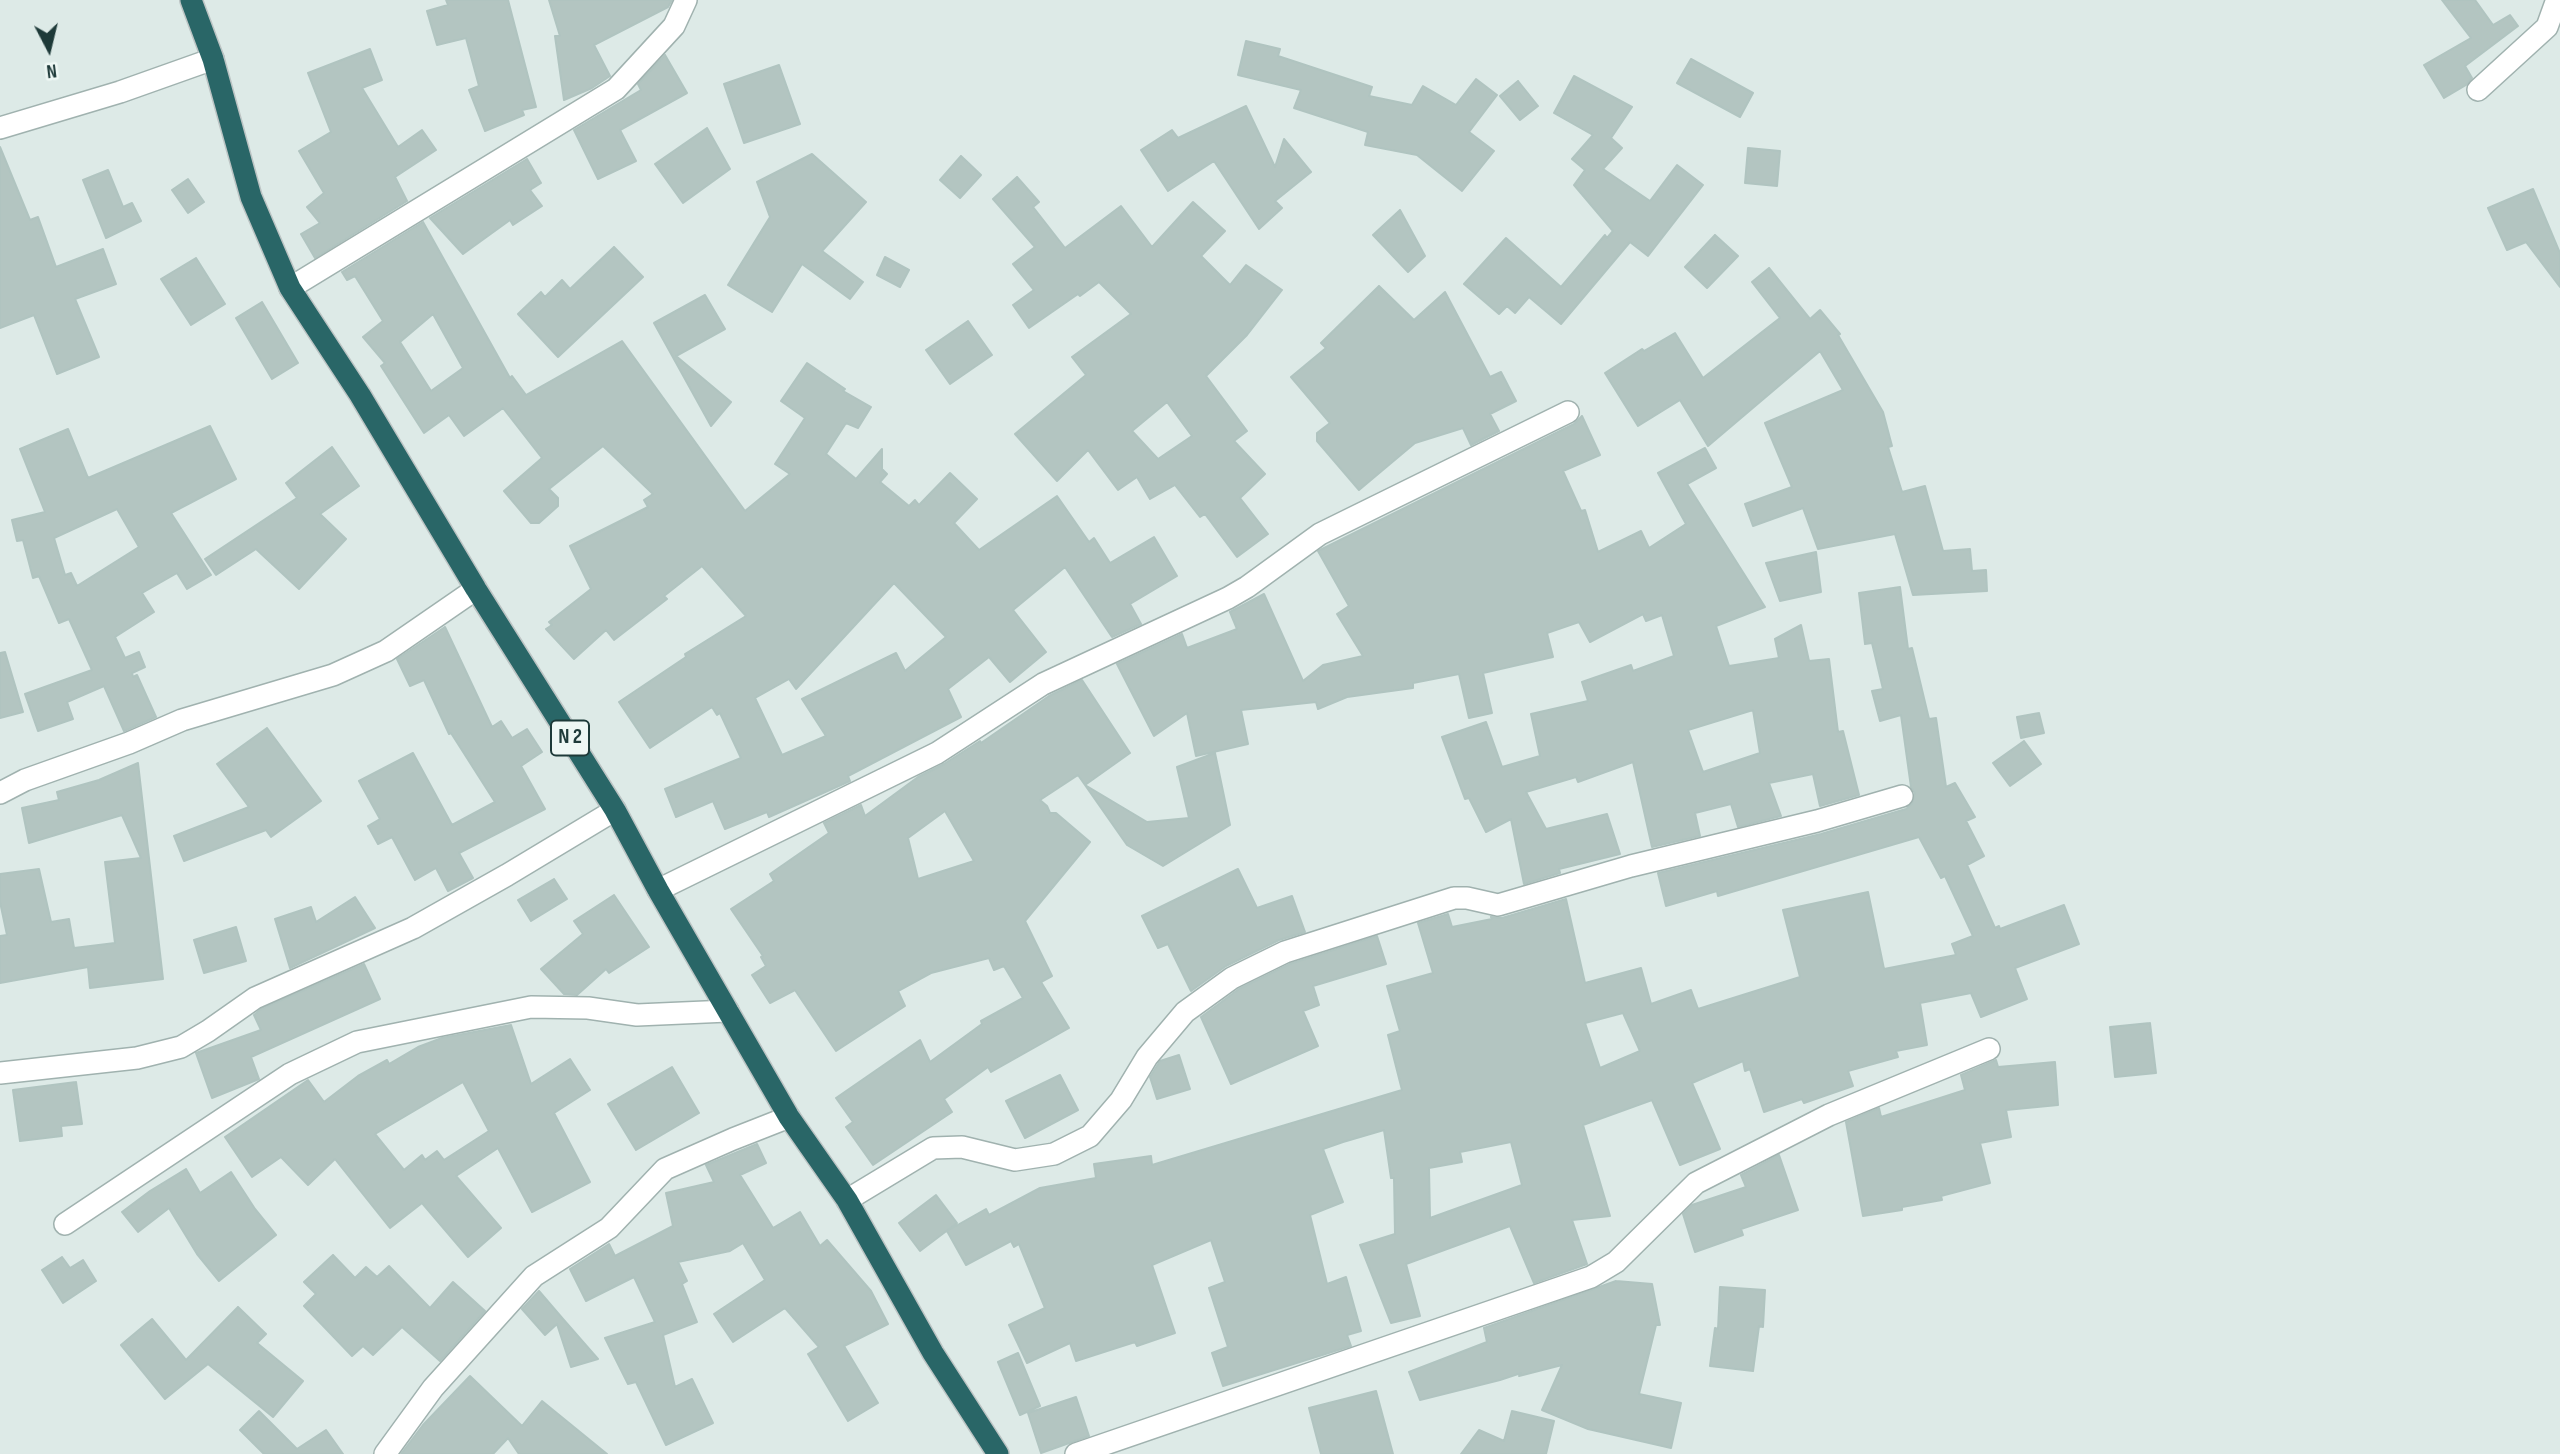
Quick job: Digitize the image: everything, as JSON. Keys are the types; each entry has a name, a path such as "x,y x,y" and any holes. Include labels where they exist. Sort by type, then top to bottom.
{"highway":[{"name":"N 2","path":"191,0 213,59 251,197 290,288 360,395 476,589 615,810 789,1117 847,1199 933,1353 998,1454"}],"street":[{"path":"290,288 616,89 674,26 686,0"},
{"path":"2477,90 2547,27 2559,0"},
{"path":"0,128 120,92 213,59"},
{"path":"658,890 937,753 1043,684 1228,598 1320,534 1568,412"},
{"path":"0,793 24,780 129,743 182,720 333,675 386,651 476,589"},
{"path":"847,1199 933,1148 962,1147 1015,1160 1054,1154 1090,1136 1121,1100 1147,1057 1185,1012 1233,978 1285,951 1454,898 1498,905 1631,866 1817,821 1902,796"},
{"path":"0,1073 137,1058 181,1046 208,1031 255,998 413,928 507,876 615,810"},
{"path":"65,1224 290,1074 357,1042 531,1007 588,1008 636,1014 727,1011"},
{"path":"1076,1454 1591,1277 1616,1262 1696,1183 1829,1115 1989,1049"},
{"path":"385,1454 433,1388 534,1276 609,1228 665,1170 789,1117"}],"building":[{"path":"446,0 508,0 536,107 522,110 524,115 485,131 469,90 479,86 466,38 437,45 427,11 448,5"},
{"path":"549,0 672,0 668,7 594,45 610,76 592,88 564,100 555,36 560,36"},
{"path":"2442,0 2475,0 2493,25 2510,15 2518,26 2465,66 2472,78 2466,85 2444,98 2424,65 2471,38"},
{"path":"1246,41 1280,49 1278,56 1372,87 1369,96 1412,105 1423,86 1456,105 1476,79 1497,95 1469,132 1494,151 1462,191 1417,155 1365,145 1368,132 1294,108 1301,90 1238,75"},
{"path":"370,49 382,80 362,88 398,147 422,130 436,150 395,177 407,201 315,258 301,234 320,223 307,207 324,193 299,151 331,132 308,73"},
{"path":"665,55 687,93 620,130 636,161 598,179 574,130 641,90 638,84"},
{"path":"1691,59 1753,93 1740,117 1677,83"},
{"path":"779,65 800,124 744,143 724,84"},
{"path":"1574,76 1632,107 1611,138 1622,148 1603,169 1650,201 1677,165 1703,185 1648,256 1630,242 1561,324 1529,297 1515,313 1507,306 1499,314 1464,284 1506,238 1561,287 1605,235 1607,238 1613,231 1574,185 1585,170 1572,159 1593,135 1554,113"},
{"path":"1518,81 1538,106 1520,120 1500,96"},
{"path":"1246,106 1275,167 1284,139 1311,172 1275,201 1282,208 1259,229 1214,161 1168,191 1141,150 1172,130 1178,138"},
{"path":"707,128 730,169 683,203 655,164"},
{"path":"0,147 30,220 38,217 56,267 103,249 116,284 75,299 99,357 57,374 34,315 0,328"},
{"path":"1748,148 1780,151 1777,186 1745,183"},
{"path":"812,154 866,202 822,251 863,282 850,299 802,264 772,312 728,285 770,217 757,182"},
{"path":"961,156 981,175 960,198 940,180"},
{"path":"527,159 541,183 530,190 542,206 513,225 510,220 463,254 430,218"},
{"path":"108,170 123,207 132,203 141,221 106,238 83,180"},
{"path":"1017,177 1039,202 1033,207 1065,248 1121,206 1152,247 1193,202 1225,231 1201,256 1230,285 1246,265 1282,290 1247,335 1206,376 1247,431 1234,441 1265,474 1240,498 1268,534 1237,557 1205,514 1200,517 1175,485 1150,499 1137,477 1118,490 1088,450 1057,481 1015,434 1086,375 1072,357 1131,314 1099,282 1029,328 1013,305 1034,290 1013,264 1035,247 993,199","holes":["1167,402 1192,436 1158,459 1132,431"]},
{"path":"188,179 204,202 188,213 172,190"},
{"path":"2533,189 2560,253 2560,287 2526,242 2507,250 2488,208"},
{"path":"1400,210 1425,256 1408,272 1373,235"},
{"path":"423,222 510,378 512,376 526,395 622,341 745,511 790,474 775,464 805,418 781,401 807,363 845,389 843,391 871,407 858,428 846,423 826,454 856,479 882,449 882,469 887,474 880,482 909,506 915,500 919,505 950,473 977,499 954,523 979,550 1057,496 1089,542 1094,538 1110,563 1154,537 1177,576 1130,604 1141,624 1112,637 1065,567 1013,610 1046,652 1010,682 989,657 948,689 961,717 848,776 850,781 769,817 767,812 725,829 713,801 676,817 665,789 741,758 720,713 717,715 712,707 650,748 619,702 686,657 685,654 746,616 702,566 664,596 667,599 614,640 606,630 574,659 546,629 552,625 549,622 591,589 570,546 648,507 644,500 653,494 603,446 549,489 558,498 558,506 539,523 531,523 504,491 542,458 503,408 464,436 449,415 424,433 381,366 385,363 363,337 383,321 355,276 347,280 342,272","holes":["433,314 463,368 431,391 400,342","894,583 946,637 905,671 896,653 802,699 826,736 782,755 755,698 789,679 796,689"]},
{"path":"1715,235 1738,256 1707,288 1685,267"},
{"path":"614,247 643,277 558,357 518,314 541,292 545,297 562,280 570,289"},
{"path":"885,257 909,270 900,287 877,275"},
{"path":"196,258 225,304 191,325 161,279"},
{"path":"1769,268 1810,319 1820,310 1840,334 1838,335 1883,412 1892,446 1888,447 1902,492 1925,486 1943,551 1970,549 1972,571 1986,570 1987,591 1913,595 1895,534 1818,549 1803,508 1753,526 1745,504 1792,487 1765,423 1843,390 1820,351 1708,446 1680,400 1638,426 1605,373 1642,349 1644,351 1675,333 1703,378 1780,318 1752,282"},
{"path":"1379,286 1414,320 1445,292 1490,377 1501,372 1516,401 1490,414 1499,431 1471,445 1463,428 1415,443 1359,490 1317,441 1317,433 1330,423 1291,377 1326,348 1321,343"},
{"path":"705,295 725,329 676,356 731,402 711,426 654,323"},
{"path":"262,302 298,363 272,379 236,318"},
{"path":"968,321 992,355 950,384 926,350"},
{"path":"1582,416 1600,455 1563,471 1581,511 1585,510 1598,552 1641,531 1649,548 1686,524 1658,473 1705,448 1716,468 1687,484 1765,607 1716,626 1729,666 1779,658 1775,639 1801,625 1809,661 1829,659 1838,732 1843,731 1859,795 1820,806 1813,774 1769,783 1781,816 1738,827 1731,804 1695,813 1700,836 1652,847 1633,762 1578,782 1576,777 1526,792 1546,829 1607,814 1620,854 1559,869 1560,873 1524,884 1511,819 1486,832 1469,798 1465,799 1442,737 1486,722 1502,767 1540,756 1531,714 1588,701 1582,682 1631,665 1633,671 1674,656 1662,615 1646,621 1643,614 1590,642 1579,622 1547,633 1553,657 1483,673 1492,713 1469,718 1459,674 1413,683 1413,688 1347,697 1318,709 1316,702 1241,710 1248,744 1196,756 1187,713 1154,736 1117,664 1182,634 1187,648 1237,629 1230,612 1264,594 1303,681 1323,665 1363,656 1337,614 1349,606 1318,551 1574,424","holes":["1753,710 1760,753 1703,772 1688,730"]},
{"path":"210,426 236,479 171,513 211,575 187,589 177,573 142,593 154,612 115,637 125,658 139,652 145,667 132,673 133,677 137,675 156,717 124,731 104,686 67,702 73,719 38,731 25,694 92,670 69,619 59,623 39,576 33,578 23,540 17,541 12,520 45,512 20,449 68,429 88,478","holes":["117,509 139,547 77,586 71,573 65,575 54,538"]},
{"path":"332,447 359,486 320,514 346,539 299,589 256,549 216,575 205,559 297,498 286,483"},
{"path":"1816,552 1821,592 1780,601 1766,563"},
{"path":"1900,587 1908,649 1912,648 1929,719 1936,718 1946,787 1955,783 1975,817 1966,821 1984,856 1967,865 1995,928 1999,926 2000,929 2064,905 2079,944 2015,968 2027,999 1981,1017 1971,993 1920,1003 1927,1045 1896,1051 1898,1057 1848,1071 1853,1086 1804,1103 1802,1099 1764,1112 1750,1069 1745,1071 1743,1061 1692,1083 1720,1149 1680,1165 1652,1100 1583,1125 1610,1216 1572,1220 1587,1264 1534,1283 1510,1226 1406,1264 1420,1316 1391,1323 1360,1245 1395,1234 1394,1178 1391,1178 1384,1130 1323,1149 1343,1202 1310,1215 1327,1284 1346,1277 1361,1331 1347,1335 1351,1346 1223,1386 1212,1353 1228,1347 1209,1288 1225,1282 1211,1240 1152,1265 1175,1333 1137,1346 1135,1342 1076,1361 1070,1343 1027,1363 1009,1325 1045,1308 1019,1244 1014,1247 1011,1241 966,1265 947,1231 986,1209 989,1215 1040,1188 1096,1178 1094,1164 1151,1156 1152,1165 1402,1090 1388,1035 1400,1031 1387,986 1433,973 1418,923 1448,914 1452,927 1492,919 1491,917 1502,918 1566,899 1585,983 1641,968 1651,1004 1691,990 1698,1009 1800,977 1783,910 1868,892 1884,969 1956,955 1952,944 1973,936 1945,876 1941,878 1919,837 1718,896 1717,891 1666,906 1658,873 1821,834 1906,809 1912,804 1915,793 1911,787 1901,715 1880,721 1872,691 1883,689 1872,643 1865,644 1859,593","holes":["1623,1013 1640,1051 1600,1068 1585,1023","1511,1142 1522,1185 1430,1218 1429,1168 1462,1162 1460,1152"]},
{"path":"445,627 492,727 501,721 512,738 527,729 542,752 521,766 545,809 459,853 473,878 448,891 436,868 415,880 392,837 378,844 368,826 380,819 359,781 413,753 452,825 495,802 451,733 449,734 424,680 410,686 397,659"},
{"path":"5,652 23,712 0,718 0,653"},
{"path":"1082,680 1130,753 1085,785 1078,775 1040,800 1050,813 1056,813 1090,842 1025,921 1052,976 1041,982 1069,1028 991,1072 988,1067 944,1099 952,1112 873,1165 846,1127 853,1122 836,1098 920,1040 930,1062 982,1024 981,1021 1023,998 1004,966 994,970 989,958 931,973 898,991 905,1006 836,1051 795,990 770,1003 752,975 766,966 761,957 763,956 731,909 774,881 770,874 829,833 824,823 861,805 865,816 918,777 980,741 981,743 1049,696","holes":["945,811 974,861 918,879 908,838"]},
{"path":"2039,713 2044,733 2021,738 2017,717"},
{"path":"267,728 321,801 271,837 266,830 184,861 174,836 249,807 217,764"},
{"path":"2024,741 2041,764 2010,786 1993,763"},
{"path":"1215,753 1230,825 1163,866 1127,845 1085,785 1147,822 1189,818 1177,767"},
{"path":"138,763 163,979 90,988 88,967 0,983 0,936 7,935 0,902 0,874 39,869 51,922 69,919 74,948 115,943 105,862 141,858 122,815 29,843 22,808 59,800 57,792 99,780"},
{"path":"1238,869 1257,908 1292,896 1305,932 1279,940 1226,966 1191,991 1168,944 1158,948 1142,916"},
{"path":"554,879 567,899 531,921 518,900"},
{"path":"614,895 649,947 609,973 606,969 577,995 564,994 541,969 583,934 574,921"},
{"path":"355,897 375,928 290,968 275,919 311,907 316,922"},
{"path":"236,927 246,961 204,973 194,940"},
{"path":"1377,936 1386,964 1313,986 1319,1005 1303,1011 1318,1046 1231,1084 1201,1017 1239,989 1290,964"},
{"path":"364,964 380,999 251,1057 259,1079 212,1098 196,1053 261,1030 254,1015 261,1009"},
{"path":"2150,1023 2156,1073 2115,1077 2110,1027"},
{"path":"511,1025 531,1084 570,1059 590,1090 554,1113 590,1182 532,1212 498,1148 456,1176 501,1228 468,1257 422,1203 390,1228 335,1159 308,1185 281,1157 252,1177 225,1137 308,1080 324,1102 358,1076 387,1060 389,1064 418,1047 442,1038","holes":["463,1082 489,1131 444,1160 437,1151 425,1160 422,1155 404,1170 375,1134"]},
{"path":"1179,1055 1190,1089 1157,1099 1150,1077 1160,1061"},
{"path":"1996,1060 1998,1067 2055,1062 2058,1105 2006,1110 2011,1137 1980,1143 1990,1183 1941,1196 1942,1200 1863,1216 1846,1122 1879,1108 1881,1117 1965,1090 1961,1075"},
{"path":"672,1067 699,1113 636,1150 608,1104"},
{"path":"1060,1075 1078,1110 1025,1138 1006,1101"},
{"path":"76,1082 82,1124 61,1126 62,1136 20,1141 13,1090"},
{"path":"757,1144 766,1163 740,1175 773,1228 800,1212 820,1246 827,1240 871,1291 888,1324 844,1346 878,1403 848,1421 808,1354 819,1347 785,1308 733,1342 714,1314 765,1280 743,1243 730,1251 678,1262 687,1281 682,1284 697,1322 663,1335 675,1387 692,1379 713,1423 666,1445 636,1382 628,1384 605,1338 655,1322 634,1277 586,1301 570,1269 609,1244 615,1256 673,1226 666,1193 714,1182 706,1165"},
{"path":"1779,1155 1798,1210 1741,1229 1743,1235 1695,1252 1683,1214 1692,1205 1746,1187 1741,1175"},
{"path":"186,1169 200,1193 231,1172 276,1235 219,1281 197,1254 169,1208 138,1232 122,1212"},
{"path":"936,1195 957,1223 920,1251 899,1223"},
{"path":"333,1255 355,1278 366,1267 377,1277 389,1266 430,1308 453,1282 485,1311 440,1361 402,1327 373,1355 363,1346 352,1356 304,1306 316,1294 304,1282"},
{"path":"62,1257 70,1268 83,1260 96,1281 63,1303 42,1270"},
{"path":"1616,1281 1652,1284 1660,1325 1656,1325 1639,1394 1681,1403 1671,1448 1588,1429 1542,1410 1562,1365 1420,1400 1409,1372 1487,1342 1484,1328"},
{"path":"1720,1287 1765,1290 1763,1327 1759,1326 1753,1371 1710,1366 1715,1328 1718,1329"},
{"path":"539,1291 598,1359 571,1367 557,1324 545,1335 522,1309"},
{"path":"238,1307 266,1334 257,1343 303,1381 273,1417 208,1364 165,1399 121,1345 152,1319 186,1360"},
{"path":"1018,1353 1040,1406 1020,1415 998,1362"},
{"path":"470,1376 522,1426 542,1401 607,1454 519,1454 508,1438 493,1454 401,1454 423,1425"},
{"path":"1376,1391 1393,1454 1321,1454 1309,1408"},
{"path":"1076,1397 1089,1436 1041,1453 1028,1413"},
{"path":"259,1411 297,1449 326,1430 343,1454 264,1454 240,1430"},
{"path":"1512,1411 1554,1421 1546,1454 1461,1454 1479,1430 1504,1441"}]}
